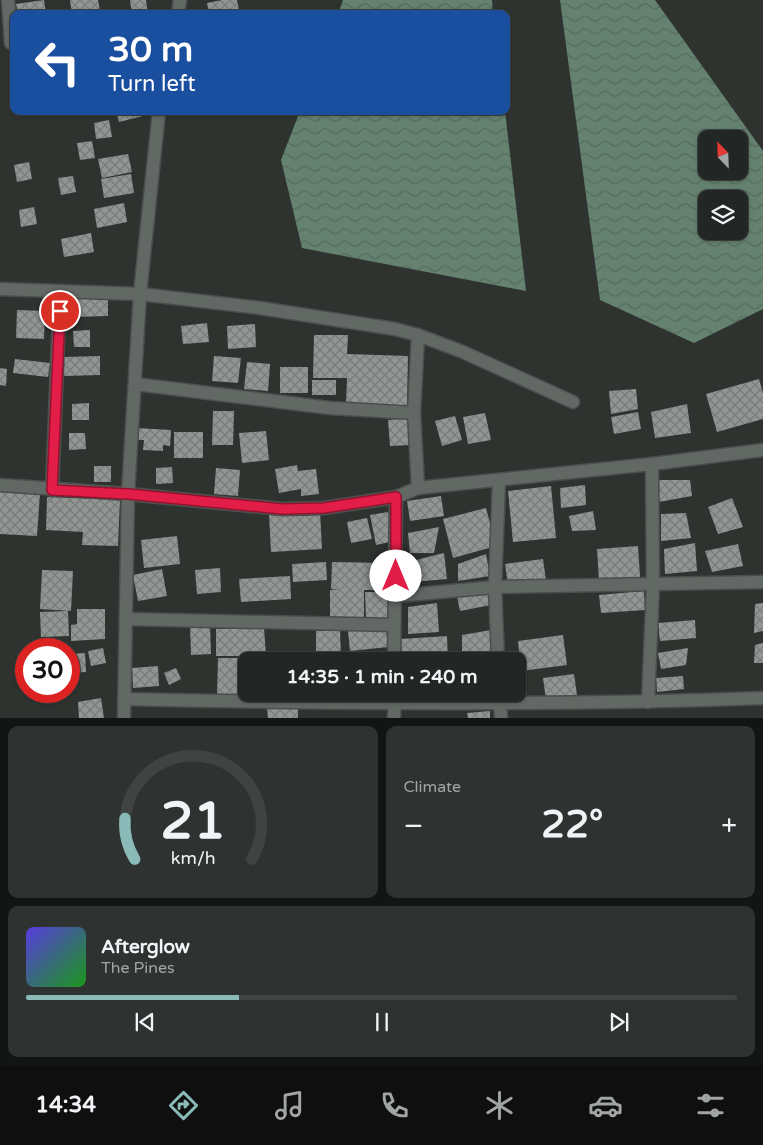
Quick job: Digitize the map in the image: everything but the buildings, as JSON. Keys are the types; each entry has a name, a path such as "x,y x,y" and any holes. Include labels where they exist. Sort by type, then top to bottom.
{"street":[{"path":"8,0 8,43"},
{"path":"124,718 128,494 140,294 158,115"},
{"path":"0,289 140,294 362,323 418,335 489,363 573,402"},
{"path":"52,490 60,291"},
{"path":"418,335 414,414 418,488"},
{"path":"135,384 330,408 414,414"},
{"path":"0,485 128,494 282,509 324,508 396,497 418,488 499,481 763,450"},
{"path":"648,702 654,585 652,464"},
{"path":"498,652 495,586 499,481"},
{"path":"394,652 396,497"},
{"path":"396,596 495,586 763,582"},
{"path":"126,619 394,625"},
{"path":"526,700 648,702 763,698"},
{"path":"124,699 394,705 447,702"},
{"path":"500,702 500,718"}],"water":[{"path":"343,0 492,0 493,10 339,10"},
{"path":"560,0 655,0 748,130 698,130 698,180 748,180 748,130 763,151 763,309 694,343 600,300"},
{"path":"298,115 505,115 526,291 302,248 281,160"}],"route":[{"path":"60,311 52,490 128,494 230,506 282,509 324,508 396,497 396,576"}]}
